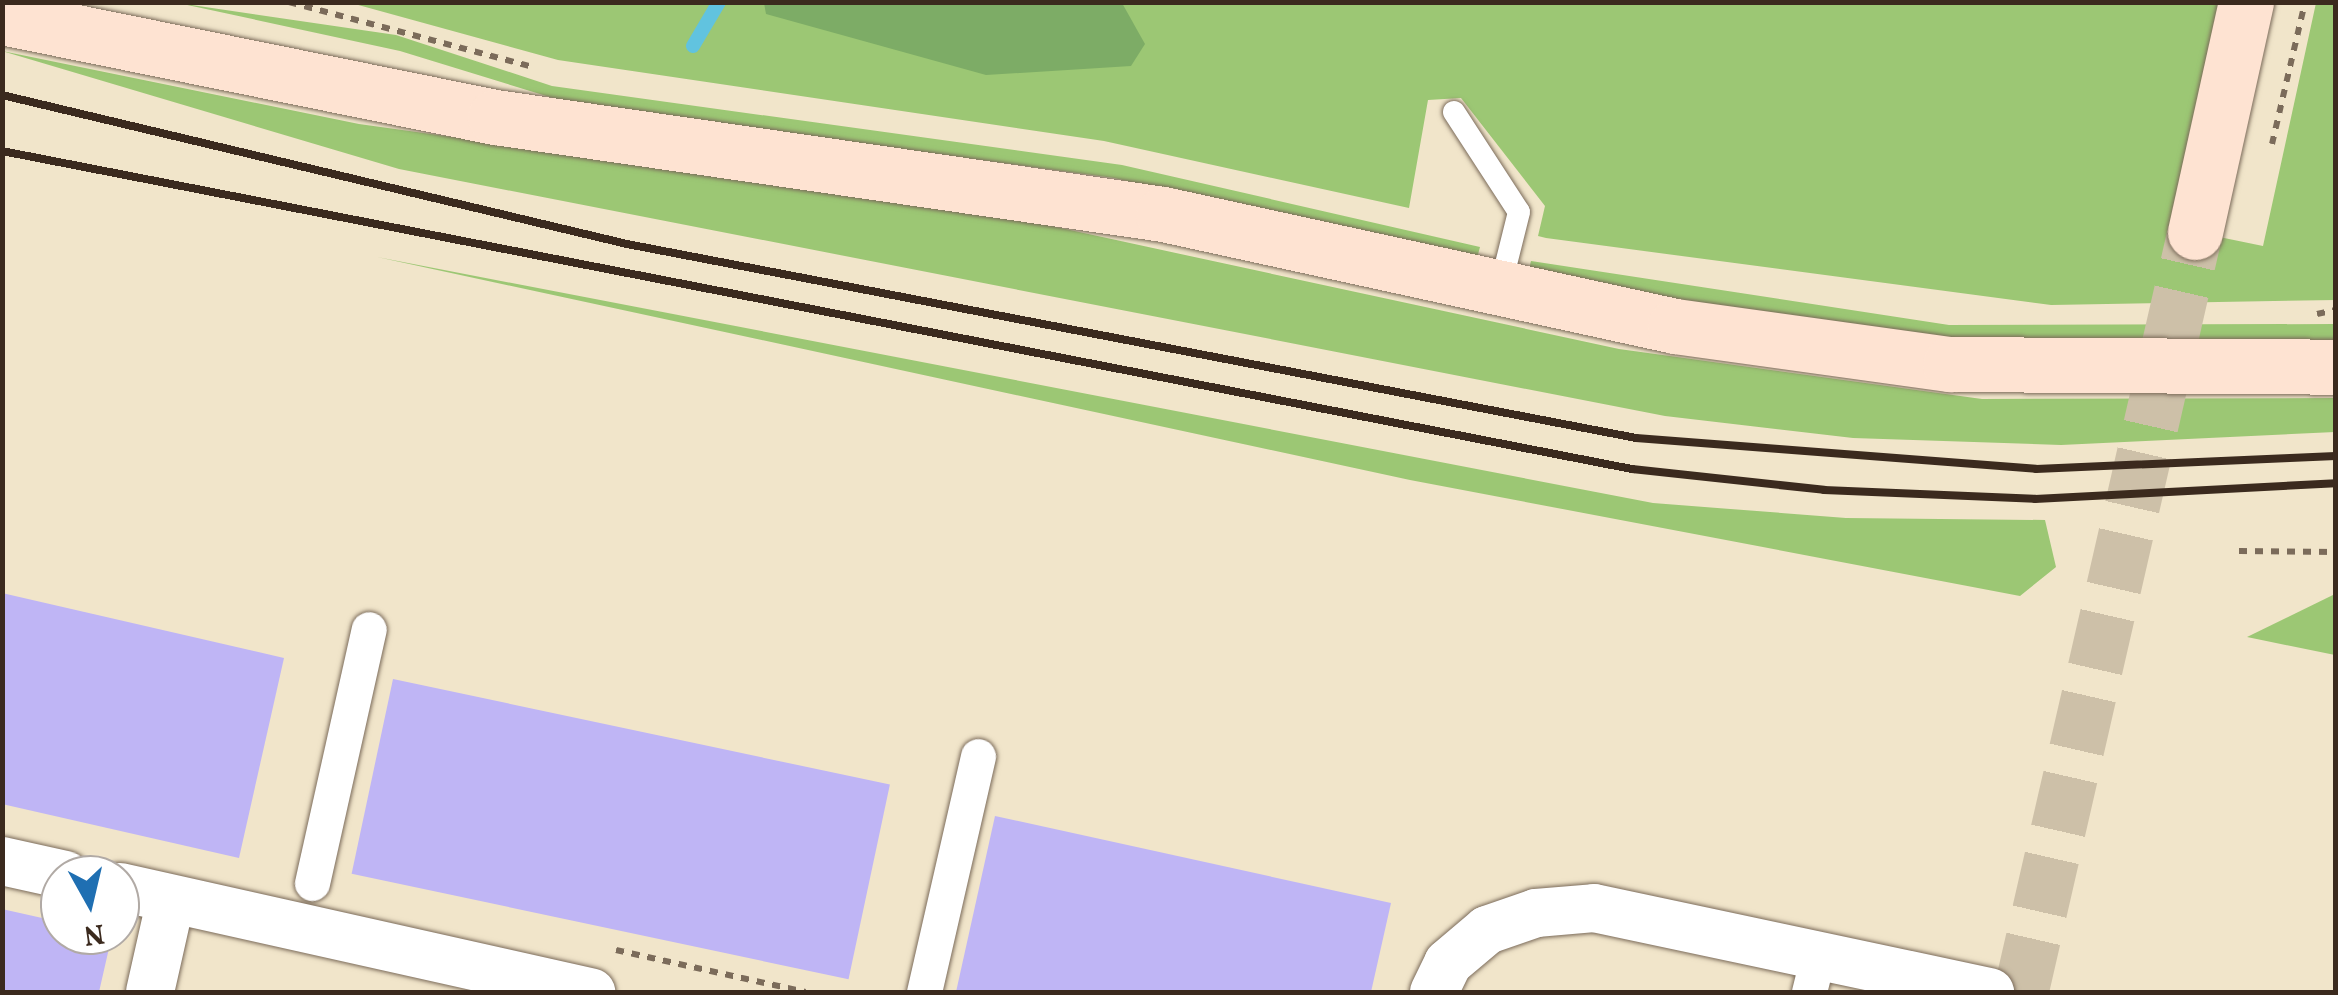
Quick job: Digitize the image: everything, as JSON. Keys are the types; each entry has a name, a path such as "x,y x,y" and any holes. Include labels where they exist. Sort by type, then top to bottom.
{"main road":[{"path":"2,17 495,117 1037,190 1499,291 1950,364 2336,367"},
{"path":"2194,232 2241,23"}],"street":[{"path":"312,883 369,629"},
{"path":"924,992 978,756"},
{"path":"2,861 40,870"},
{"path":"140,892 591,992"},
{"path":"150,992 171,899"},
{"path":"1434,992 1448,963 1487,930 1536,912 1594,908 1814,974 1990,992"}],"lane":[{"path":"1454,112 1520,212 1499,291"}],"path":[{"path":"2270,150 2305,2"},
{"path":"2239,551 2336,552"}],"green space":[{"path":"178,3 396,35 552,86 1122,165 1480,247 1476,262 1114,178 579,106 400,51"},
{"path":"351,3 2220,3 2195,232 2263,246 2316,3 2335,3 2335,300 2051,305 1546,238 1538,236 1545,206 1461,98 1428,100 1409,208 1104,141 558,60"},
{"path":"764,3 1122,3 1145,44 1131,66 986,75 766,14"},
{"path":"2,51 359,124 982,211 1619,349 1982,399 2335,398 2335,432 2061,445 1853,438 1665,416 399,169"},
{"path":"377,257 1653,503 1846,518 2045,520 2056,567 2020,596 1410,480"},
{"path":"1531,261 1949,325 2335,324 2335,345 1952,341 1683,305 1528,273"},
{"path":"2335,594 2335,655 2247,637"}],"building":[{"path":"2,593 284,658 239,858 2,804"},
{"path":"393,679 890,785 849,979 352,874"},
{"path":"995,816 1391,903 1371,992 956,992"},
{"path":"2,909 40,918 40,955 107,955 99,992 2,992"}],"waterway":[{"path":"693,46 719,2"}],"tunnel":[{"path":"2021,992 2195,232"}],"railway":[{"path":"2,95 627,244 1636,438 2036,469 2336,456"},
{"path":"2,151 1632,469 1824,490 2035,499 2336,483"}]}
